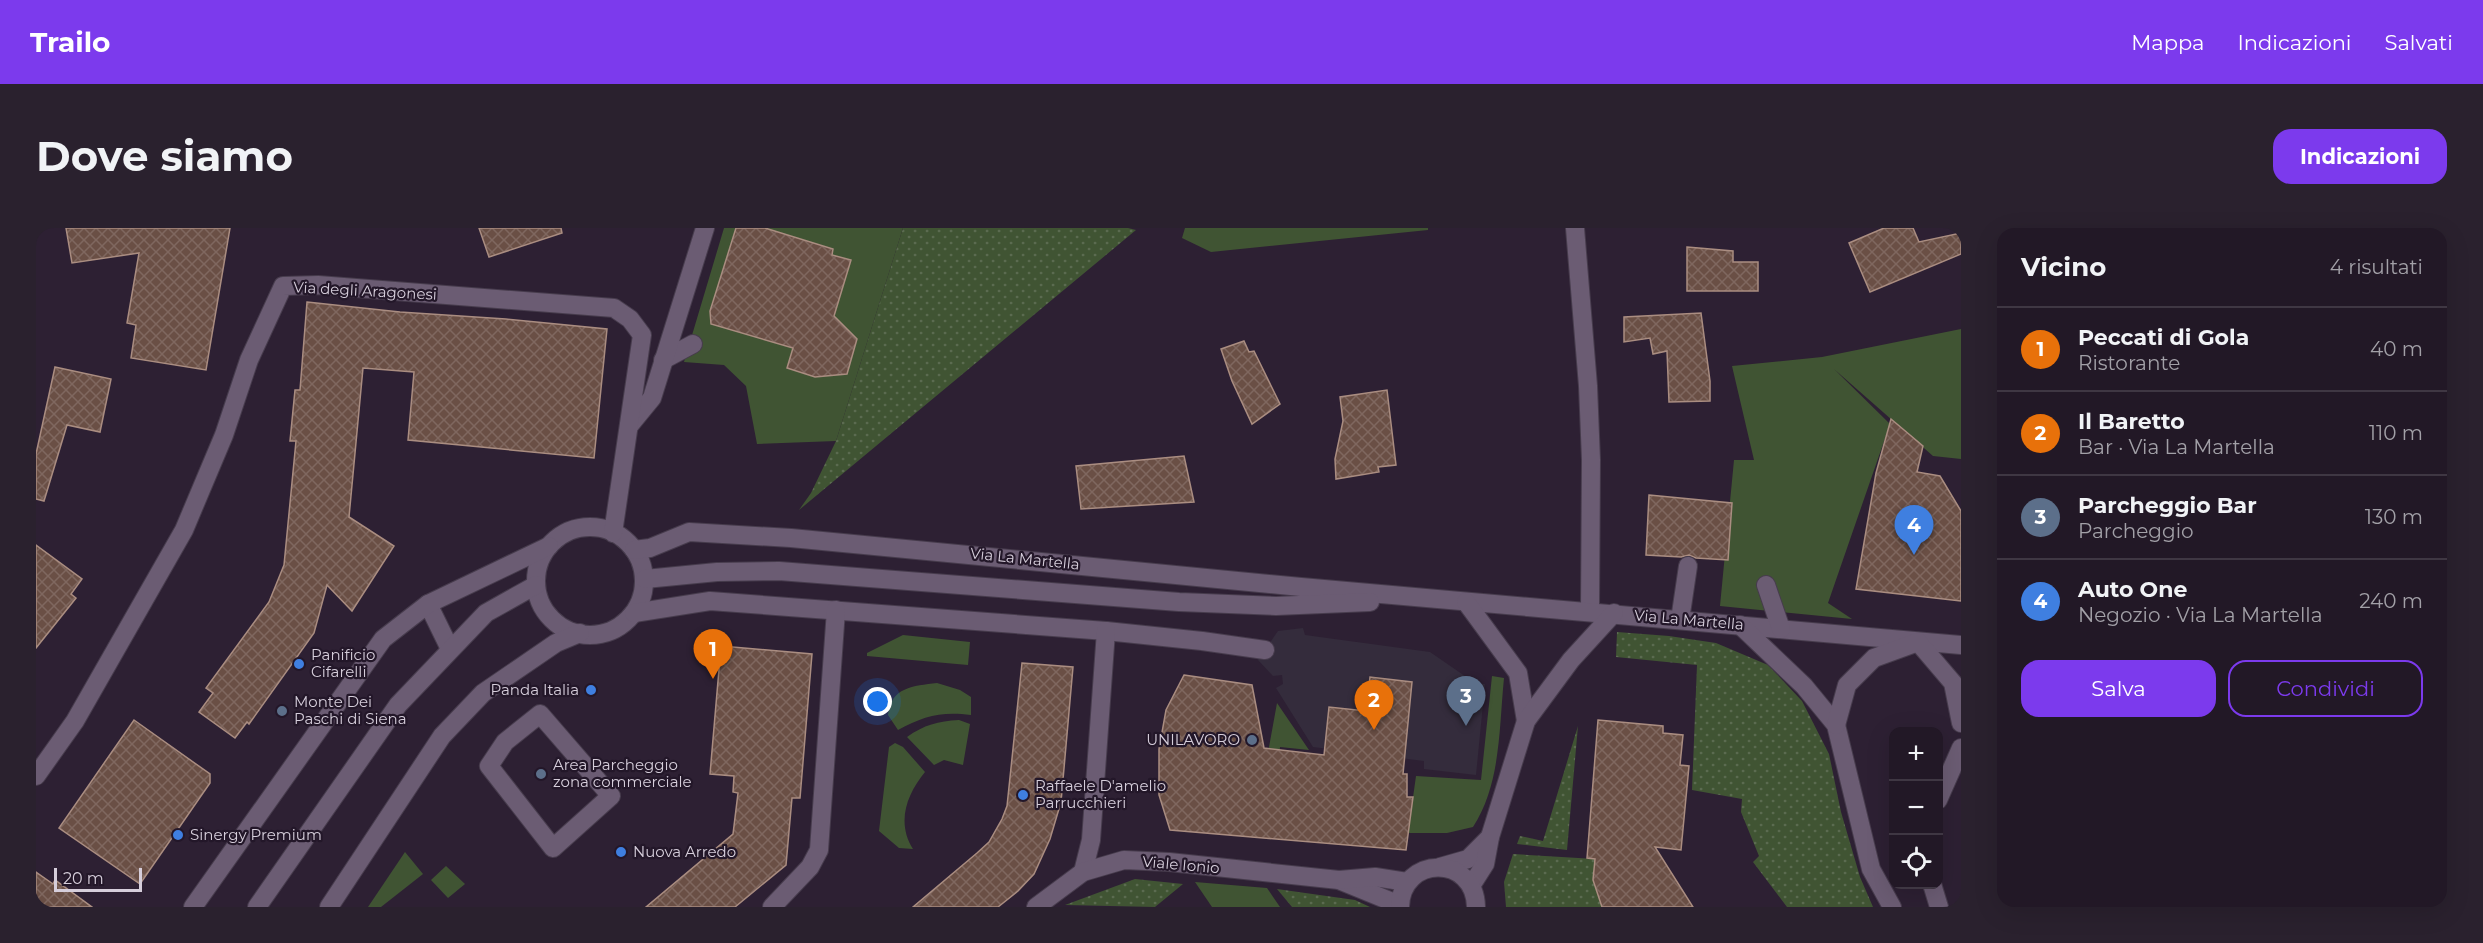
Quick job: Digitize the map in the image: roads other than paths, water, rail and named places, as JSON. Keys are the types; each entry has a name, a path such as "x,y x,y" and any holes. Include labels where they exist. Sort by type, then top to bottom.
{"street":[{"path":"628,427 652,398 705,228"},
{"path":"1575,228 1588,386 1591,459 1590,611"},
{"name":"Via degli Aragonesi","path":"36,776 75,721 184,530 224,435 249,360 282,286 318,285 614,308 630,319 642,335 613,533"},
{"path":"663,360 693,344"},
{"path":"193,907 383,639 428,604 549,546 568,532 588,527 613,533 627,541 634,550 640,559 645,579 642,600 631,618 613,630 592,636 572,632 553,621 511,565"},
{"name":"Via La Martella","path":"634,550 650,548 689,532 791,538 1466,602 1614,613 1961,645"},
{"path":"256,907 398,705 486,613 530,588 539,562 549,546"},
{"path":"1680,620 1688,566"},
{"name":"Via La Martella","path":"645,579 717,572 779,571 1167,601 1276,606 1337,604 1418,597"},
{"path":"1766,585 1781,629"},
{"path":"634,613 710,601 1106,632 1202,641 1265,650"},
{"path":"1466,602 1518,673 1526,721"},
{"path":"428,604 450,650"},
{"path":"772,907 810,867 819,850 836,610"},
{"path":"1472,886 1485,864 1490,837 1526,721 1571,660 1614,613"},
{"path":"1740,625 1804,686 1836,725 1871,869 1892,907"},
{"path":"1083,872 1091,840 1106,632"},
{"path":"328,907 442,736 483,693 556,643 580,633"},
{"path":"1836,725 1847,685 1874,658 1918,642 1953,683 1961,723"},
{"path":"540,714 611,796 553,848 489,766 505,742 540,714"},
{"path":"1943,789 1961,748"},
{"path":"1400,906 1407,882 1416,874 1427,868 1440,867 1468,858 1490,837"},
{"name":"Viale Ionio","path":"1036,907 1083,872 1124,860 1168,862 1339,880 1375,877 1407,882"},
{"path":"1440,867 1452,869 1463,876 1472,886 1476,907"},
{"name":"Viale Ionio","path":"1339,880 1400,906"},
{"path":"1933,889 1939,907"}],"place":[{"name":"Auto One","path":"1914,555"},
{"name":"Panificio Cifarelli","path":"299,664"},
{"name":"Peccati di Gola","path":"713,679"},
{"name":"Panda Italia","path":"591,690"},
{"name":"Monte Dei Paschi di Siena","path":"282,711"},
{"name":"Parcheggio Bar","path":"1466,726"},
{"name":"Il Baretto","path":"1374,730"},
{"name":"UNILAVORO","path":"1252,740"},
{"name":"Area Parcheggio zona commerciale","path":"541,774"},
{"name":"Raffaele D'amelio Parrucchieri","path":"1023,795"},
{"name":"Sinergy Premium","path":"178,835"},
{"name":"Nuova Arredo","path":"621,852"}]}
